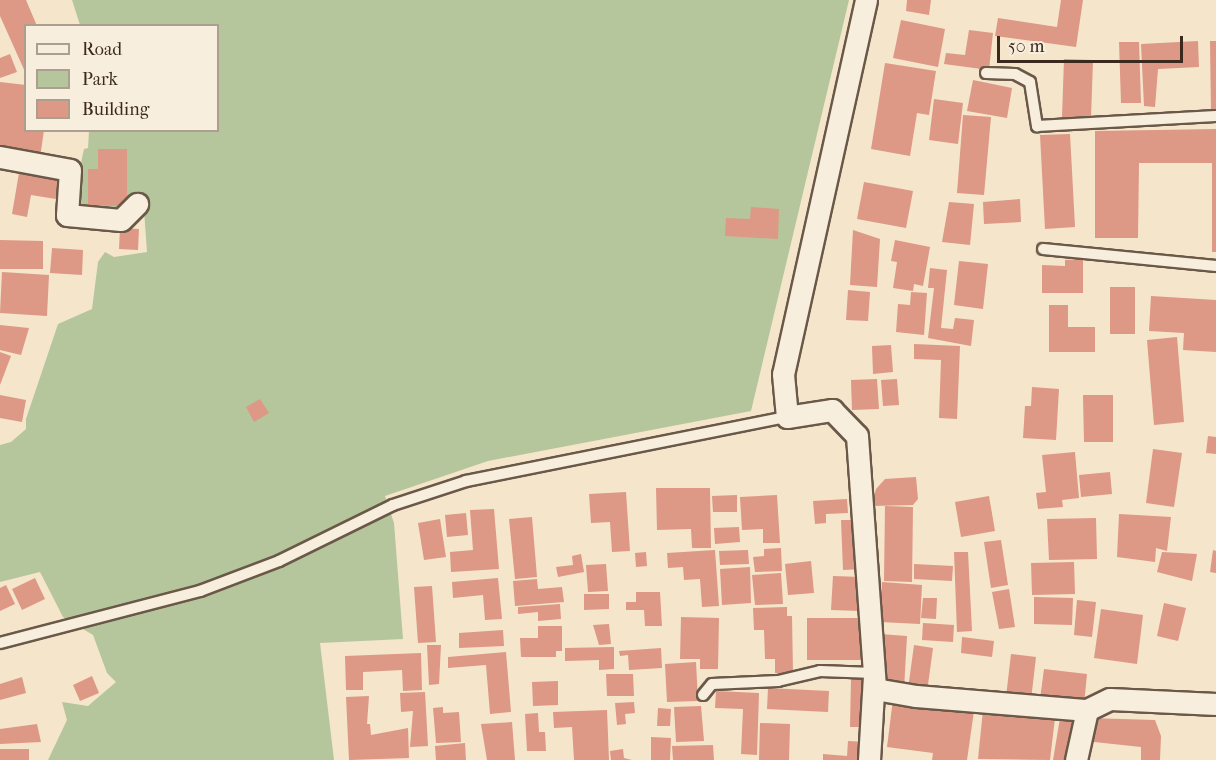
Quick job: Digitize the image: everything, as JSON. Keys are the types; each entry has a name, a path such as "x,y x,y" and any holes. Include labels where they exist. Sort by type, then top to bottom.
{"street":[{"path":"866,0 783,374 787,417 832,410 857,436 874,688 906,694 1087,710 1110,699 1216,704"},
{"path":"0,156 70,170 67,215 121,220 137,204"},
{"path":"868,760 874,673"},
{"path":"1076,760 1087,710"}],"lane":[{"path":"986,73 1015,74 1030,82 1037,126 1216,116"},
{"path":"1043,249 1216,266"},
{"path":"0,643 200,591 279,561 393,505 466,481 787,417"},
{"path":"703,695 712,684 778,681 820,671 874,673"}],"green space":[{"path":"72,0 849,0 751,411 488,461 385,496 394,523 403,639 320,643 334,760 48,760 67,720 62,702 88,706 116,682 107,673 93,635 63,617 40,572 0,582 0,445 11,442 26,429 26,419 58,324 92,309 98,262 105,252 114,257 147,252 144,210 81,211 74,195 84,149 88,148 89,132 219,132 219,24 80,24"}],"building":[{"path":"0,0 26,0 36,24 24,24 24,70 0,16"},
{"path":"907,0 931,0 929,15 906,11"},
{"path":"1061,0 1083,0 1076,47 995,36 998,18 1057,27"},
{"path":"901,20 945,29 938,67 893,58"},
{"path":"969,30 993,33 989,70 944,64 946,53 965,55"},
{"path":"1198,41 1199,67 1158,69 1155,107 1144,106 1141,44"},
{"path":"1210,41 1216,41 1216,112 1211,113"},
{"path":"1119,42 1139,42 1141,103 1121,103"},
{"path":"10,54 17,72 0,78 0,58"},
{"path":"1064,59 1093,60 1091,118 1062,117"},
{"path":"885,63 936,71 929,115 917,113 910,156 871,149"},
{"path":"973,80 1012,88 1007,118 967,111"},
{"path":"0,82 24,85 24,132 44,132 40,158 0,147"},
{"path":"934,99 963,103 958,144 929,140"},
{"path":"963,115 991,117 984,195 957,193"},
{"path":"1216,129 1216,252 1212,252 1212,163 1139,163 1138,238 1095,238 1095,131"},
{"path":"1070,134 1075,227 1045,229 1040,135"},
{"path":"98,149 127,149 127,206 88,205 88,169 98,169"},
{"path":"20,167 66,175 62,200 31,195 27,217 12,214"},
{"path":"864,182 913,191 906,228 857,219"},
{"path":"1020,199 1021,222 984,224 983,202"},
{"path":"949,202 974,204 970,245 942,242"},
{"path":"751,207 779,209 778,239 725,236 726,218 750,219"},
{"path":"120,228 139,229 138,250 119,249"},
{"path":"853,230 880,239 877,287 850,285"},
{"path":"0,240 43,241 43,269 0,269"},
{"path":"895,240 930,247 923,286 914,284 913,291 893,288 897,262 891,261"},
{"path":"52,248 83,250 82,275 50,273"},
{"path":"1083,259 1083,293 1042,293 1042,265 1065,266 1065,260"},
{"path":"959,261 988,264 983,309 954,305"},
{"path":"930,268 947,270 941,328 953,329 955,318 974,320 971,346 928,338 934,288 928,288"},
{"path":"2,272 49,275 47,316 0,313"},
{"path":"1110,287 1135,287 1135,334 1110,334"},
{"path":"848,290 870,292 868,321 846,320"},
{"path":"911,292 927,293 924,335 896,332 898,304 910,305"},
{"path":"1151,296 1216,300 1216,352 1183,350 1184,333 1149,331"},
{"path":"1049,305 1068,305 1068,327 1095,327 1095,352 1049,352"},
{"path":"0,325 29,328 21,355 0,350"},
{"path":"1177,337 1184,422 1154,425 1147,340"},
{"path":"914,344 960,346 957,419 939,418 941,360 914,359"},
{"path":"891,345 893,372 873,374 872,346"},
{"path":"0,352 11,356 0,385"},
{"path":"877,379 879,409 852,410 851,380"},
{"path":"897,379 899,405 883,406 881,380"},
{"path":"1032,387 1059,389 1056,440 1023,438 1025,406 1031,406"},
{"path":"0,395 26,400 22,422 0,418"},
{"path":"1083,395 1113,395 1113,442 1084,442"},
{"path":"260,399 269,413 254,422 246,407"},
{"path":"1208,436 1216,437 1216,454 1206,453"},
{"path":"1153,449 1182,453 1174,507 1146,503"},
{"path":"1075,452 1079,498 1062,500 1063,507 1038,509 1036,493 1046,492 1042,455"},
{"path":"1110,472 1112,494 1081,497 1079,475"},
{"path":"916,477 918,499 913,505 871,506 876,489 885,479"},
{"path":"656,488 710,488 711,548 692,548 691,529 657,530"},
{"path":"626,492 630,551 612,552 610,522 591,523 589,494"},
{"path":"737,495 737,512 713,512 712,496"},
{"path":"777,495 780,543 763,543 763,529 742,530 740,497"},
{"path":"989,496 995,531 961,537 955,502"},
{"path":"847,499 848,513 826,514 826,523 815,524 813,501"},
{"path":"885,506 913,507 912,582 884,581"},
{"path":"494,509 499,569 451,572 450,552 473,550 470,510"},
{"path":"466,513 468,535 447,537 445,515"},
{"path":"1119,514 1171,517 1167,551 1156,548 1155,562 1117,557"},
{"path":"532,517 537,577 515,579 509,519"},
{"path":"1096,518 1097,559 1049,560 1047,519"},
{"path":"440,519 446,557 424,560 418,523"},
{"path":"841,520 860,520 862,569 843,570"},
{"path":"739,527 740,542 715,544 714,528"},
{"path":"1001,540 1008,585 991,588 984,542"},
{"path":"781,548 782,571 755,572 753,557 764,556 764,549"},
{"path":"715,550 719,606 702,607 700,579 684,580 683,567 668,568 667,553"},
{"path":"748,550 749,564 720,565 719,551"},
{"path":"1213,550 1216,551 1216,573 1210,572"},
{"path":"646,552 647,566 636,567 635,553"},
{"path":"954,552 968,552 972,631 957,632"},
{"path":"1162,552 1197,554 1192,581 1157,572"},
{"path":"581,554 584,572 558,577 556,567 573,565 572,556"},
{"path":"811,561 814,593 788,595 785,564"},
{"path":"1074,562 1075,594 1032,595 1031,563"},
{"path":"606,564 608,591 588,592 586,565"},
{"path":"914,564 953,566 952,581 914,579"},
{"path":"750,567 751,603 722,605 720,569"},
{"path":"781,573 783,604 755,605 752,575"},
{"path":"833,576 861,577 860,611 831,610"},
{"path":"35,578 45,599 22,610 12,589"},
{"path":"498,578 502,619 485,620 483,595 453,598 452,582"},
{"path":"537,579 538,589 562,587 564,602 515,606 513,581"},
{"path":"882,582 922,585 920,624 880,622"},
{"path":"6,585 15,604 0,611 0,588"},
{"path":"432,586 436,642 418,643 414,587"},
{"path":"1009,589 1015,627 999,629 992,592"},
{"path":"636,592 660,592 662,626 645,626 644,610 626,610 626,602 636,602"},
{"path":"584,594 609,594 609,609 584,610"},
{"path":"1034,597 1073,598 1072,625 1034,624"},
{"path":"923,598 937,598 936,619 921,618"},
{"path":"1077,600 1096,602 1092,637 1074,635"},
{"path":"1164,603 1186,608 1178,641 1157,636"},
{"path":"560,604 561,619 538,621 538,612 518,614 518,607"},
{"path":"787,607 787,616 792,616 793,673 775,673 775,659 765,659 764,630 754,630 753,608"},
{"path":"1101,609 1143,615 1137,664 1094,658"},
{"path":"681,617 719,618 718,669 700,669 700,659 680,659"},
{"path":"807,618 861,618 862,660 807,660"},
{"path":"923,623 954,625 953,642 922,640"},
{"path":"609,624 611,644 599,645 593,625"},
{"path":"538,626 562,626 562,651 556,651 556,657 521,657 520,638 538,638"},
{"path":"503,630 504,646 459,648 459,633"},
{"path":"880,634 907,636 904,689 877,687"},
{"path":"962,637 994,641 992,657 961,653"},
{"path":"427,645 441,645 439,684 429,685"},
{"path":"914,645 933,648 927,692 908,689"},
{"path":"614,647 614,669 599,670 599,660 565,661 565,648"},
{"path":"661,648 662,668 629,670 628,655 620,656 619,651"},
{"path":"506,652 511,712 490,714 486,665 448,668 448,657"},
{"path":"421,653 422,690 403,691 402,670 363,672 363,690 346,690 345,656"},
{"path":"1011,654 1036,657 1031,700 1006,697"},
{"path":"696,662 698,701 667,702 665,664"},
{"path":"1044,669 1087,674 1084,705 1040,699"},
{"path":"606,674 633,674 634,696 607,696"},
{"path":"92,676 99,693 80,701 73,685"},
{"path":"22,677 26,693 0,700 0,684"},
{"path":"851,678 869,678 868,727 850,727"},
{"path":"558,681 558,705 533,706 532,682"},
{"path":"768,688 829,691 828,712 767,709"},
{"path":"716,691 759,693 757,755 741,754 743,709 715,708"},
{"path":"425,692 428,746 410,747 413,711 401,712 400,693"},
{"path":"369,696 367,724 370,724 371,735 408,728 409,758 349,760 346,697"},
{"path":"893,699 974,711 967,760 932,760 933,753 887,747"},
{"path":"634,702 635,713 625,714 626,724 617,725 615,703"},
{"path":"701,706 704,741 676,742 674,707"},
{"path":"443,707 443,713 459,712 461,742 436,743 433,708"},
{"path":"658,708 671,709 670,726 657,726"},
{"path":"607,710 609,760 574,760 572,727 554,728 553,712"},
{"path":"983,710 1055,718 1050,760 978,759"},
{"path":"538,713 539,732 545,732 546,751 527,751 525,714"},
{"path":"1060,718 1078,721 1072,760 1053,760"},
{"path":"1088,718 1155,720 1161,736 1160,760 1141,760 1141,747 1085,741"},
{"path":"512,722 515,760 487,760 481,724"},
{"path":"760,723 790,724 789,760 759,760"},
{"path":"37,724 41,742 0,744 0,729"},
{"path":"651,737 671,738 670,760 651,760"},
{"path":"848,741 868,742 867,760 823,760 823,754 847,756"},
{"path":"465,743 466,760 436,760 435,746"},
{"path":"713,745 714,760 673,760 672,746"},
{"path":"0,749 29,749 29,760 0,760"},
{"path":"623,749 624,758 632,760 611,760 610,751"}]}
